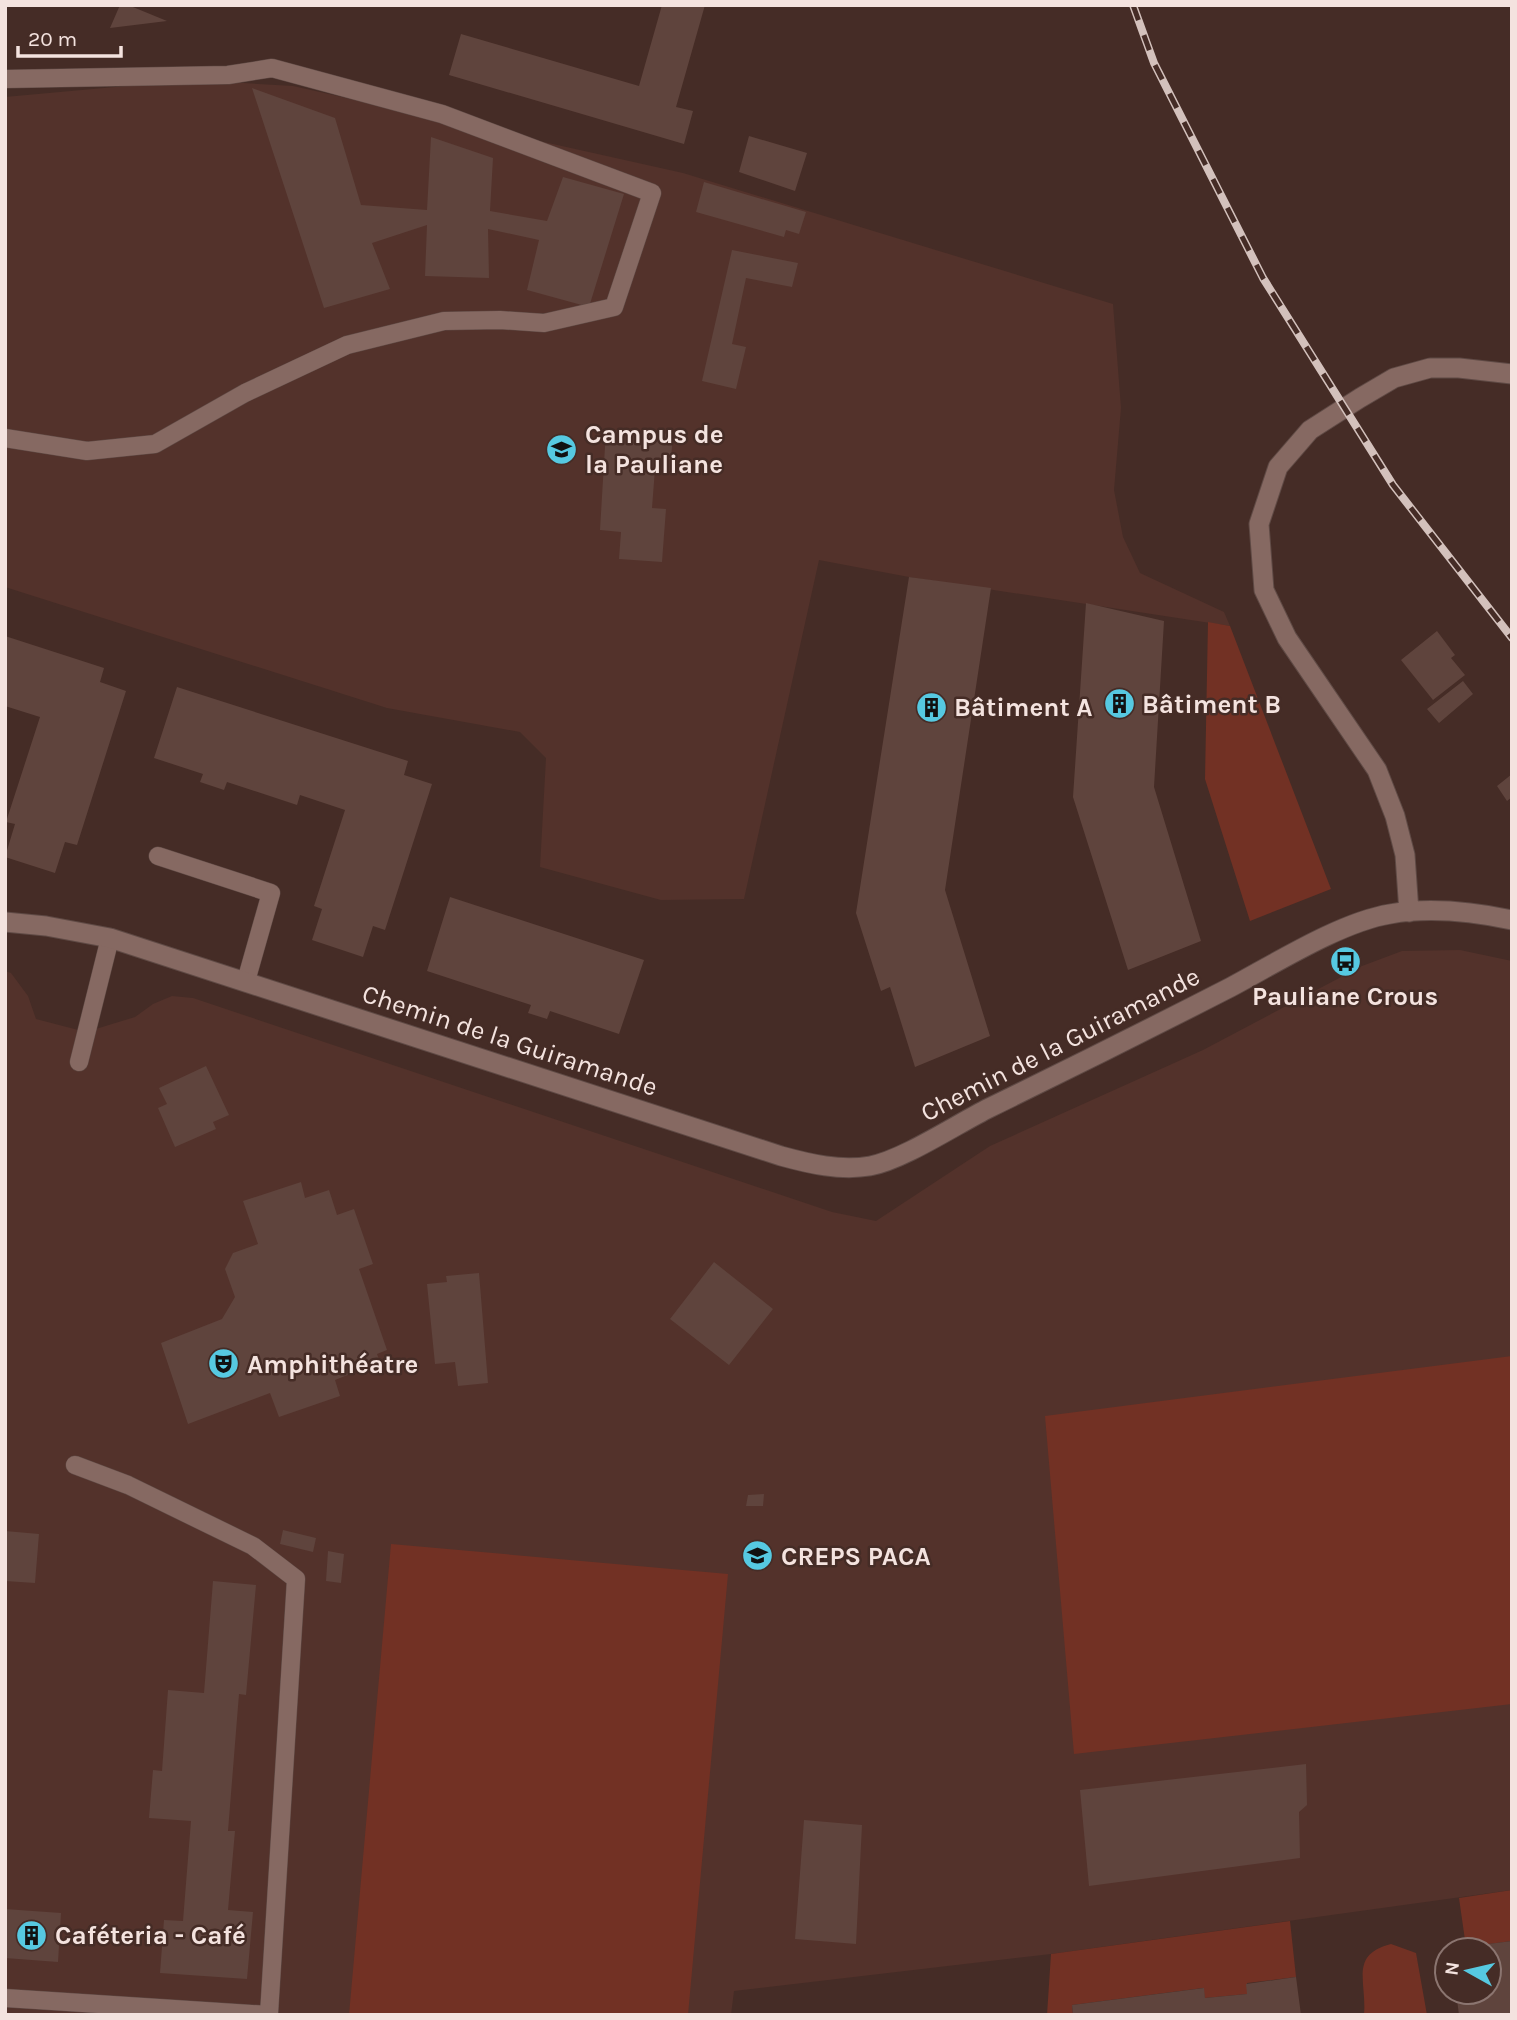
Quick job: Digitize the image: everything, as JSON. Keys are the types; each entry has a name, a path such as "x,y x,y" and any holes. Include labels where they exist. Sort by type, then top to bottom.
{"street":[{"path":"1409,912 1405,855 1395,816 1377,770 1287,638 1264,590 1259,524 1278,467 1310,430 1360,398 1394,378 1430,368 1459,368 1512,374"},
{"name":"Chemin de la Guiramande","path":"5,922 110,937 781,1156 833,1168 871,1166 904,1153 1343,929 1389,914 1409,912 1490,915 1512,920"}],"lane":[{"path":"5,79 228,75 272,68 442,114 652,193 614,307 544,323 500,320 444,321 347,345 245,393 155,444 87,451 5,438"},
{"path":"158,856 271,893 246,981"},
{"path":"79,1062 110,937"},
{"path":"5,1997 269,2014 296,1579 253,1546 128,1485 75,1465"}],"shaded area":[{"name":"Campus de la Pauliane","path":"192,80 293,86 683,173 1113,304 1121,408 1114,490 1123,537 1140,573 1224,612 1230,626 909,577 819,560 744,899 661,900 540,867 546,758 520,732 387,708 5,587 5,97"},
{"path":"1208,622 1230,626 1331,889 1250,921 1205,779"},
{"name":"CREPS PACA","path":"1460,950 1512,961 1512,1890 1051,1954 734,1991 731,2015 5,2015 5,971 11,973 28,996 36,1019 86,1032 135,1017 153,1004 172,996 193,998 832,1212 876,1221 990,1146 1203,1050 1362,966 1402,951"},
{"path":"1512,1356 1512,1704 1074,1754 1045,1416"},
{"path":"391,1544 728,1574 688,2015 349,2015"},
{"path":"1512,1890 1512,1941 1503,1942 1503,1936 1464,1936 1459,1898"},
{"path":"1290,1921 1296,1977 1247,1983 1247,1994 1205,1998 1203,1988 1072,2005 1073,2015 1047,2015 1051,1954"},
{"path":"1391,1944 1416,1953 1427,2015 1364,2015 1365,1962 1369,1955"}],"building":[{"path":"120,5 128,5 167,21 110,28"},
{"path":"662,5 705,5 676,107 693,111 684,144 449,75 461,34 639,86"},
{"path":"252,88 335,118 361,205 427,210 431,137 493,158 490,211 547,221 563,177 624,194 589,307 527,290 539,240 488,229 489,278 425,276 427,225 372,243 390,289 324,308"},
{"path":"749,136 807,153 795,191 739,172"},
{"path":"704,182 806,212 799,234 786,230 784,237 696,212"},
{"path":"732,250 798,263 792,287 746,278 732,344 746,347 736,389 702,381"},
{"path":"606,430 673,434 670,471 655,469 652,508 666,509 662,562 619,559 621,532 600,530"},
{"name":"Bâtiment A","path":"909,577 991,588 945,890 990,1036 915,1067 890,987 881,991 856,913"},
{"name":"Bâtiment B","path":"1086,603 1164,621 1154,787 1201,941 1128,970 1073,797"},
{"path":"1437,631 1455,655 1451,658 1465,675 1433,700 1401,660"},
{"path":"5,636 104,668 100,682 126,691 77,845 65,842 55,873 5,857 15,824 6,822 40,717 5,706"},
{"path":"1463,681 1473,694 1439,723 1427,709"},
{"path":"177,687 408,761 404,775 432,784 385,930 373,926 363,957 312,940 322,909 314,906 345,810 300,795 297,805 227,782 224,790 200,782 203,774 154,758"},
{"path":"1512,774 1512,797 1507,801 1497,786"},
{"path":"450,897 644,960 619,1034 550,1011 547,1019 528,1013 531,1005 427,971"},
{"path":"206,1066 229,1115 213,1122 216,1129 175,1147 158,1108 167,1104 159,1088"},
{"path":"301,1182 305,1198 329,1190 337,1215 354,1209 373,1264 359,1269 387,1350 377,1354 380,1362 335,1380 340,1396 279,1417 270,1393 188,1424 161,1343 222,1319 235,1297 225,1269 233,1253 258,1244 243,1201"},
{"path":"714,1262 773,1309 729,1365 670,1319"},
{"path":"479,1273 488,1383 458,1386 455,1362 435,1364 427,1284 447,1282 446,1276"},
{"path":"764,1494 763,1506 746,1506 748,1495"},
{"path":"283,1530 316,1538 313,1552 280,1544"},
{"path":"5,1531 39,1534 35,1583 5,1581"},
{"path":"328,1551 344,1554 341,1583 326,1581"},
{"path":"213,1581 256,1585 246,1695 239,1694 228,1831 235,1831 228,1910 253,1912 247,1979 160,1973 164,1920 183,1921 191,1821 149,1818 153,1770 162,1771 168,1690 204,1693"},
{"path":"1306,1764 1307,1805 1299,1812 1300,1858 1089,1886 1080,1790"},
{"path":"804,1820 862,1825 856,1944 795,1939"},
{"name":"Caféteria - Café","path":"5,1909 61,1913 58,1962 5,1958"},
{"path":"1512,1941 1512,2015 1459,2015 1458,2006 1503,2006 1503,1942"},
{"path":"1296,1977 1301,2015 1073,2015 1072,2005 1204,1988 1205,1998 1247,1994 1246,1984"}],"railway":[{"path":"1133,5 1154,63 1263,278 1393,485 1512,638"}],"place":[{"name":"Campus de la Pauliane","path":"562,449"},
{"name":"Bâtiment B","path":"1119,704"},
{"name":"Bâtiment A","path":"931,707"},
{"name":"Pauliane Crous","path":"1345,961"},
{"name":"Amphithéatre","path":"224,1364"},
{"name":"CREPS PACA","path":"758,1556"},
{"name":"Caféteria - Café","path":"32,1935"}]}
